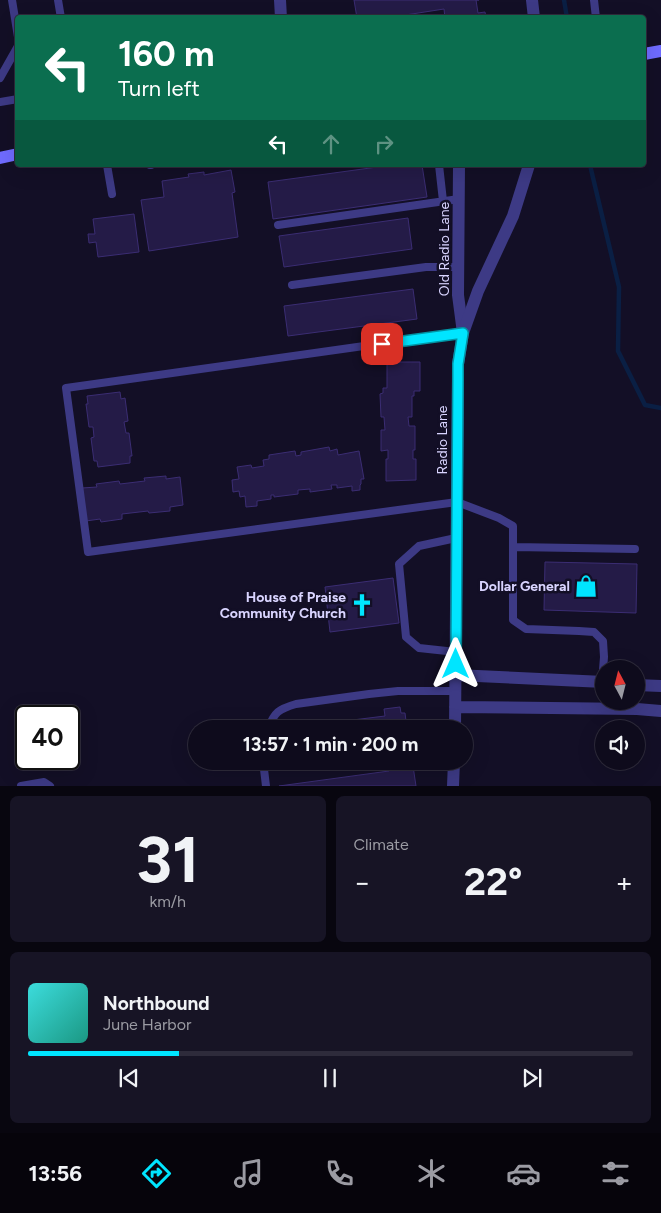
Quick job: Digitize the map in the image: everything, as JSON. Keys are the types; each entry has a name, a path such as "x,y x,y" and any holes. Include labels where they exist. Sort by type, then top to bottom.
{"main road":[{"path":"646,54 661,51"},
{"path":"0,158 15,155"}],"street":[{"path":"280,0 282,15"},
{"path":"532,0 534,15"},
{"name":"Old Radio Lane","path":"459,167 458,295 463,333"},
{"name":"Radio Lane","path":"454,720 458,372 463,333 478,291 513,216 528,167"},
{"path":"456,675 595,682"},
{"path":"645,685 661,686"},
{"path":"455,708 637,709 661,711"},
{"path":"453,786 454,770"}],"lane":[{"path":"12,0 15,18"},
{"path":"58,0 60,15"},
{"path":"594,0 596,15"},
{"path":"0,78 15,51"},
{"path":"0,102 15,100"},
{"path":"107,167 112,194"},
{"path":"439,167 443,201"},
{"path":"278,225 459,199"},
{"path":"292,285 426,266 458,267"},
{"path":"463,333 66,388 88,552 456,502 499,518 514,526 513,620 526,629 594,632 603,641 604,660"},
{"path":"456,538 418,546 399,564 406,636 419,648 456,652"},
{"path":"514,547 635,549"},
{"path":"272,720 276,713 296,704 378,693 431,690 455,691"},
{"path":"264,770 266,786"},
{"path":"21,786 44,782 50,786"}],"building":[{"path":"354,0 476,0 478,13 485,12 486,15 445,15 444,9 405,15 356,15"},
{"path":"377,167 422,167 427,197 273,219 268,182"},
{"path":"231,170 235,192 232,193 238,237 149,251 141,200 164,197 162,181 189,177 188,174 204,172 204,175"},
{"path":"134,214 139,252 98,257 96,242 89,243 88,234 95,234 93,219"},
{"path":"408,218 412,249 284,267 279,236"},
{"path":"413,289 417,319 288,336 284,306"},
{"path":"387,362 420,362 420,391 414,391 414,396 412,396 412,417 408,417 409,426 415,426 413,459 416,459 416,480 386,481 388,450 381,451 381,430 385,430 384,417 381,417 380,394 383,393 383,388 387,388"},
{"path":"120,392 121,399 125,398 128,421 124,422 126,433 129,433 132,456 130,456 130,463 98,467 97,461 94,461 91,438 94,437 93,427 89,427 86,404 88,404 87,396"},
{"path":"329,447 330,451 337,449 338,455 359,451 364,479 361,479 360,490 352,491 352,486 337,488 337,485 331,485 332,489 310,492 310,489 298,490 298,494 274,497 274,495 271,495 271,499 257,501 257,506 246,507 245,496 240,497 239,491 233,492 232,480 239,479 237,467 251,465 252,468 264,466 263,460 269,459 269,455 295,451 296,456 301,455 301,452"},
{"path":"166,476 166,479 180,477 183,505 170,507 170,511 122,514 122,519 101,522 100,519 86,521 82,488 97,487 96,484 119,481 120,484 145,481 144,478"},
{"path":"545,562 637,564 636,613 544,610"},
{"name":"House of Praise Community Church","path":"393,578 399,623 330,632 325,587"},
{"path":"400,707 401,713 405,713 406,720 353,720 385,716 384,709"},
{"path":"414,770 416,786 279,786 389,771"}],"waterway":[{"path":"564,0 566,15"},
{"path":"590,167 619,287 618,351 645,405 661,408"}],"place":[{"name":"Dollar General","path":"586,586"},
{"name":"House of Praise Community Church","path":"362,605"}],"route":[{"path":"382,344 463,333 458,364 456,664"}]}
